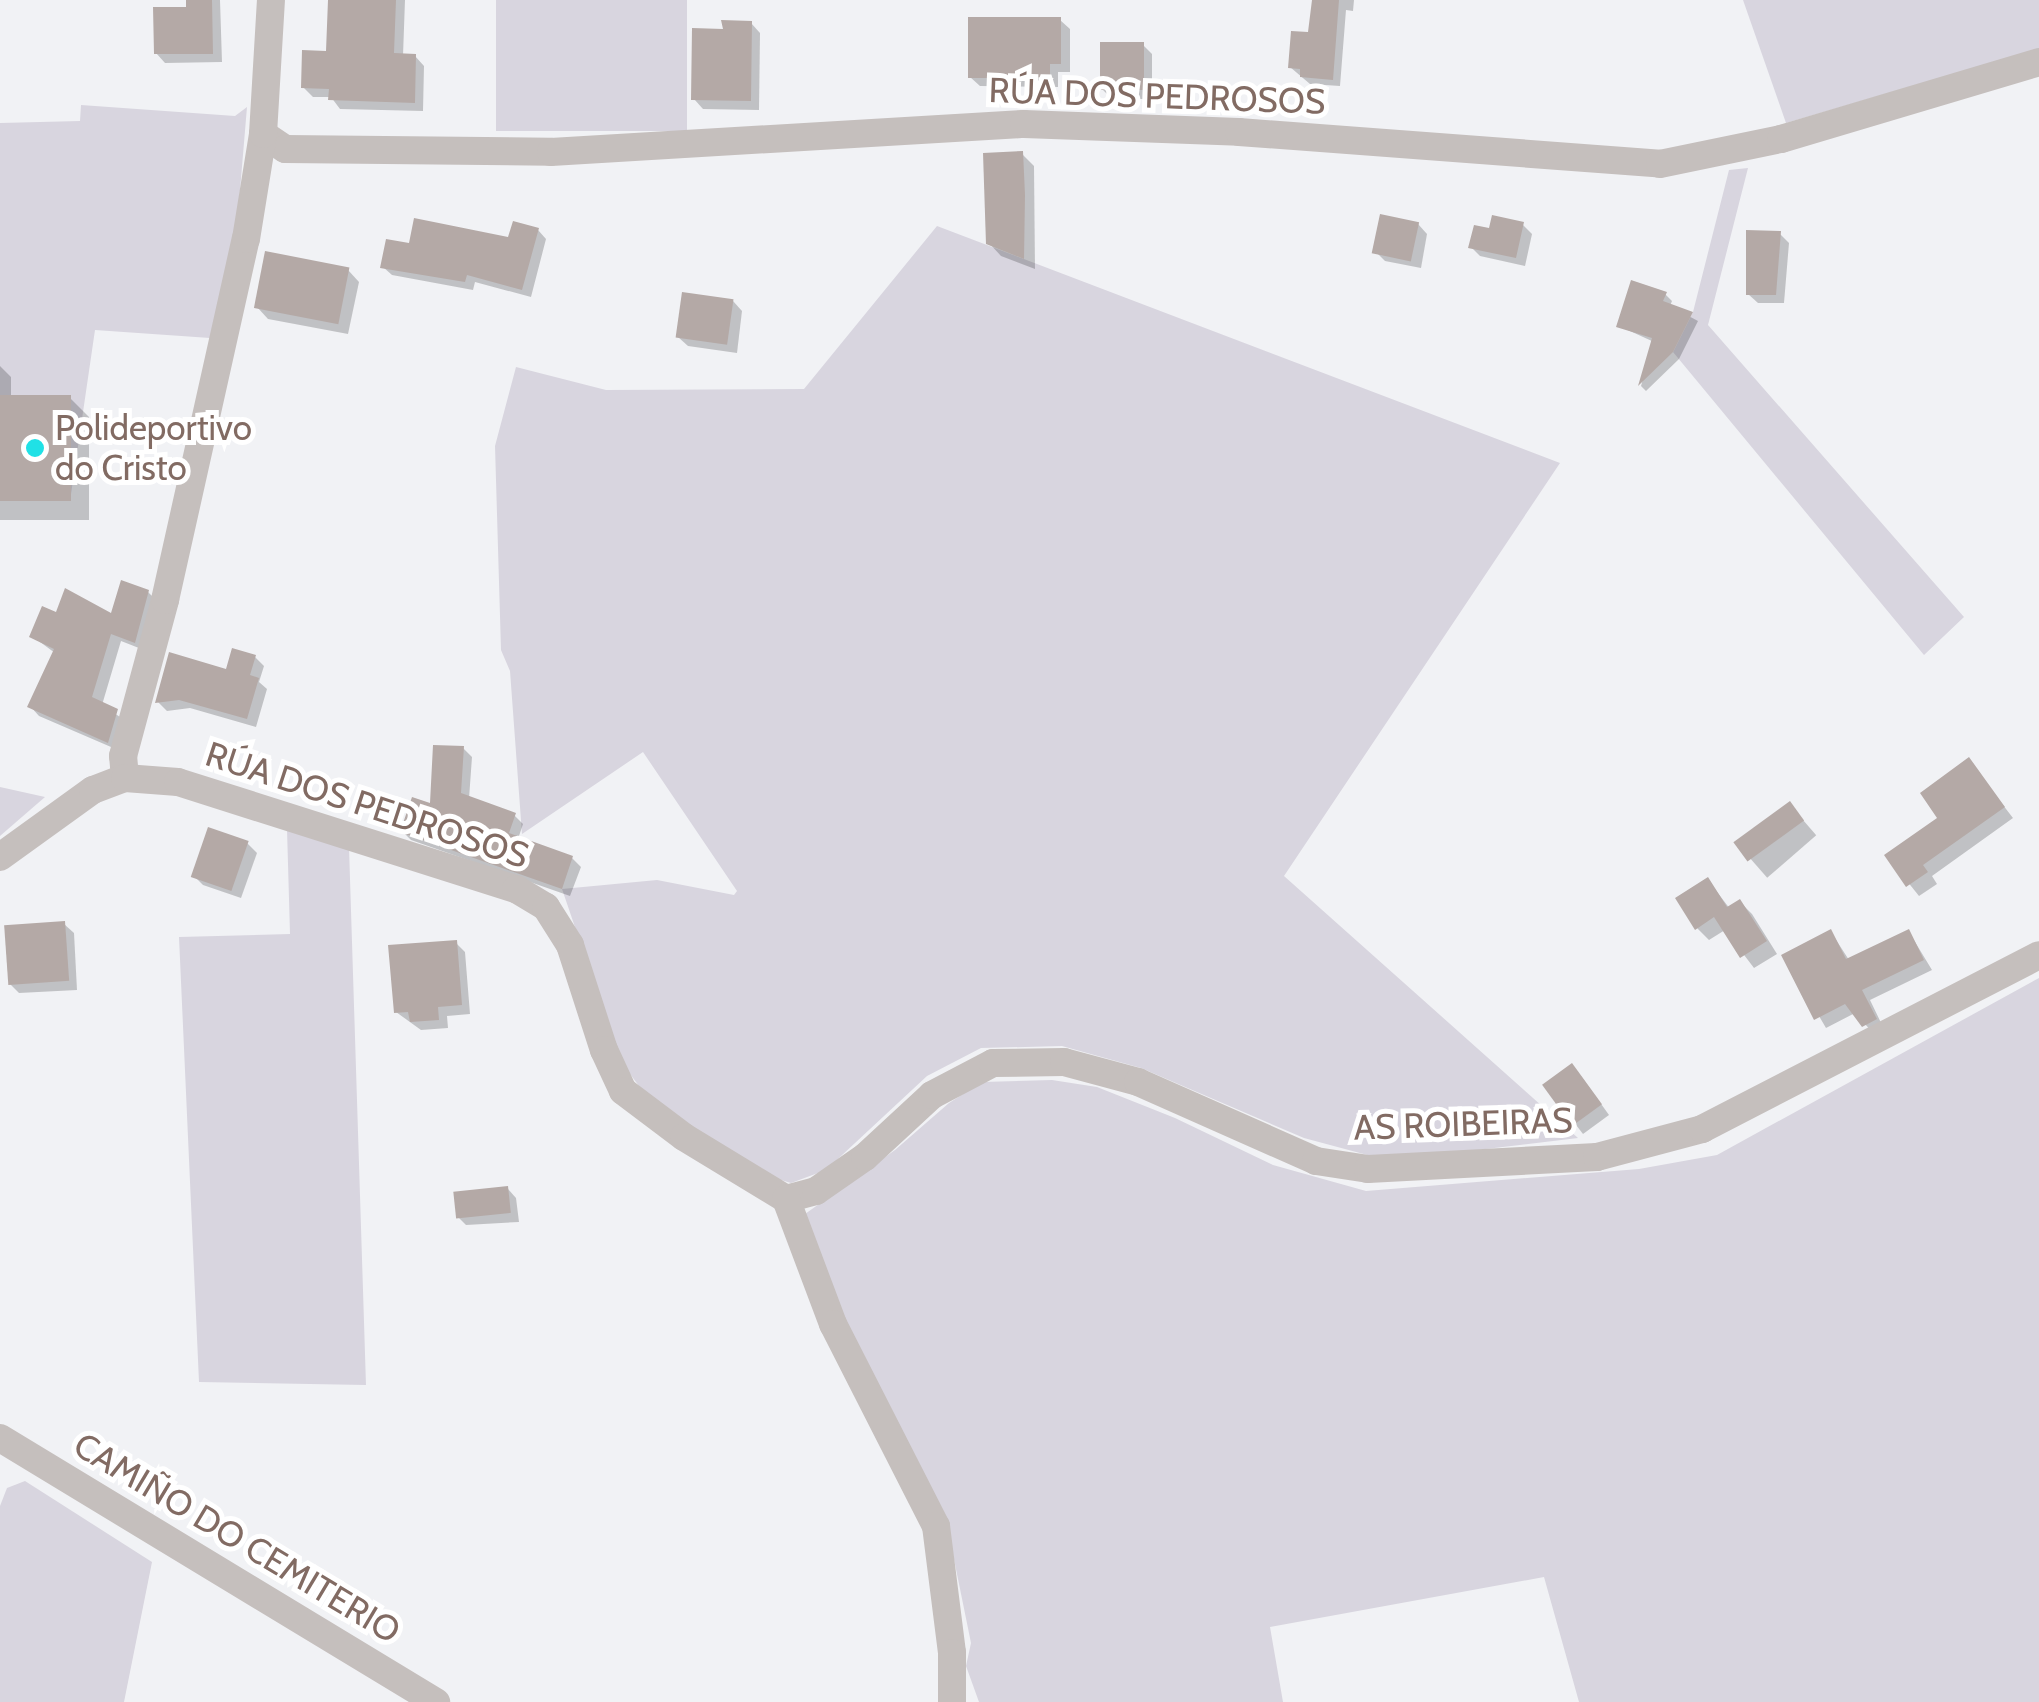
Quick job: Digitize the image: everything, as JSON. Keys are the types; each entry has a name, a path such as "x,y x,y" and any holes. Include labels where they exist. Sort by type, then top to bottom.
{"street":[{"path":"125,778 122,756 165,600 246,239 264,134 270,0"},
{"name":"RÚA DOS PEDROSOS","path":"264,134 286,149 551,152 1024,124 1239,132 1660,164 1781,139 2039,62"},
{"name":"RÚA DOS PEDROSOS","path":"0,857 60,811 94,790 125,778 178,782 516,889 546,907 570,945 604,1050 624,1091 641,1108 786,1198"},
{"name":"AS ROIBEIRAS","path":"786,1198 816,1191 864,1157 932,1096 962,1076 993,1063 1064,1062 1138,1082 1316,1161 1368,1170 1597,1158 1702,1129 2039,955"},
{"path":"786,1198 833,1324 936,1526 952,1653 952,1702"},
{"name":"CAMIÑO DO CEMITERIO","path":"0,1438 436,1702"}],"shaded area":[{"path":"496,0 687,0 687,131 496,131"},
{"path":"1743,0 2039,0 2039,49 1786,123"},
{"path":"81,105 235,116 247,107 236,238 210,338 95,330 70,501 71,396 0,395 0,123 80,121"},
{"path":"1748,168 1708,325 1964,617 1924,655 1673,352 1693,312 1729,170"},
{"path":"937,226 1560,463 1284,876 1578,1138 1427,1156 1371,1156 1304,1138 1141,1068 1062,1046 981,1048 927,1076 826,1170 791,1183 758,1173 645,1094 621,1062 562,889 657,880 734,895 737,891 643,752 522,834 510,671 501,650 495,446 516,367 606,390 804,389"},
{"path":"0,787 45,797 0,836"},
{"path":"287,829 349,847 366,1385 199,1382 179,937 290,934"},
{"path":"2039,978 2039,1702 1579,1702 1544,1577 1270,1627 1283,1702 979,1702 966,1666 971,1643 945,1515 829,1295 805,1214 895,1150 949,1103 982,1082 1052,1080 1097,1087 1175,1118 1273,1165 1366,1191 1639,1169 1717,1155"},
{"path":"25,1481 152,1562 124,1702 0,1702 0,1506 7,1488"}],"building":[{"path":"186,0 212,0 213,54 154,54 153,7 186,7"},
{"path":"328,0 396,0 394,53 416,54 415,103 328,100 329,89 301,88 302,50 326,51"},
{"path":"1312,0 1339,0 1333,80 1300,77 1300,69 1288,68 1291,31 1308,32"},
{"path":"968,17 1061,17 1061,64 1050,64 1050,78 968,78"},
{"path":"721,20 752,21 751,101 691,100 692,28 723,29"},
{"path":"1100,42 1144,42 1144,90 1100,90"},
{"path":"1023,151 1024,259 986,244 983,153"},
{"path":"1380,214 1419,222 1411,261 1372,253"},
{"path":"1492,215 1524,222 1516,258 1468,248 1474,225 1489,228"},
{"path":"414,218 508,237 513,221 539,228 522,290 467,275 465,282 380,268 386,239 409,243"},
{"path":"1746,230 1781,231 1776,295 1746,295"},
{"path":"265,251 349,267 338,324 254,308"},
{"path":"1631,280 1667,292 1663,301 1693,312 1673,352 1638,386 1652,338 1616,327"},
{"path":"682,292 733,299 727,345 676,338"},
{"name":"Polideportivo do Cristo","path":"0,395 71,395 71,501 0,501"},
{"path":"121,580 149,590 135,643 111,634 92,697 118,709 108,743 27,707 54,649 29,637 42,606 56,612 65,588 111,613"},
{"path":"232,648 256,655 250,675 259,678 247,719 179,700 155,703 169,652 226,669"},
{"path":"433,745 464,746 461,793 516,813 509,833 573,856 562,889 400,832 412,797 430,803"},
{"path":"1969,757 2005,807 1923,865 1928,872 1906,887 1884,855 1937,818 1920,793"},
{"path":"1790,801 1804,820 1747,862 1733,842"},
{"path":"208,827 249,841 231,891 191,877"},
{"path":"1708,877 1727,907 1740,899 1767,941 1740,958 1714,917 1695,930 1675,898"},
{"path":"65,921 69,981 8,985 4,925"},
{"path":"1831,929 1846,959 1909,929 1924,960 1862,990 1877,1019 1862,1027 1845,1004 1814,1020 1781,955"},
{"path":"457,940 462,1005 438,1007 439,1020 410,1022 408,1012 394,1013 388,945"},
{"path":"1572,1063 1602,1104 1572,1126 1542,1085"},
{"path":"508,1186 511,1213 456,1219 453,1192"}],"place":[{"name":"Polideportivo do Cristo","path":"35,448"}]}
